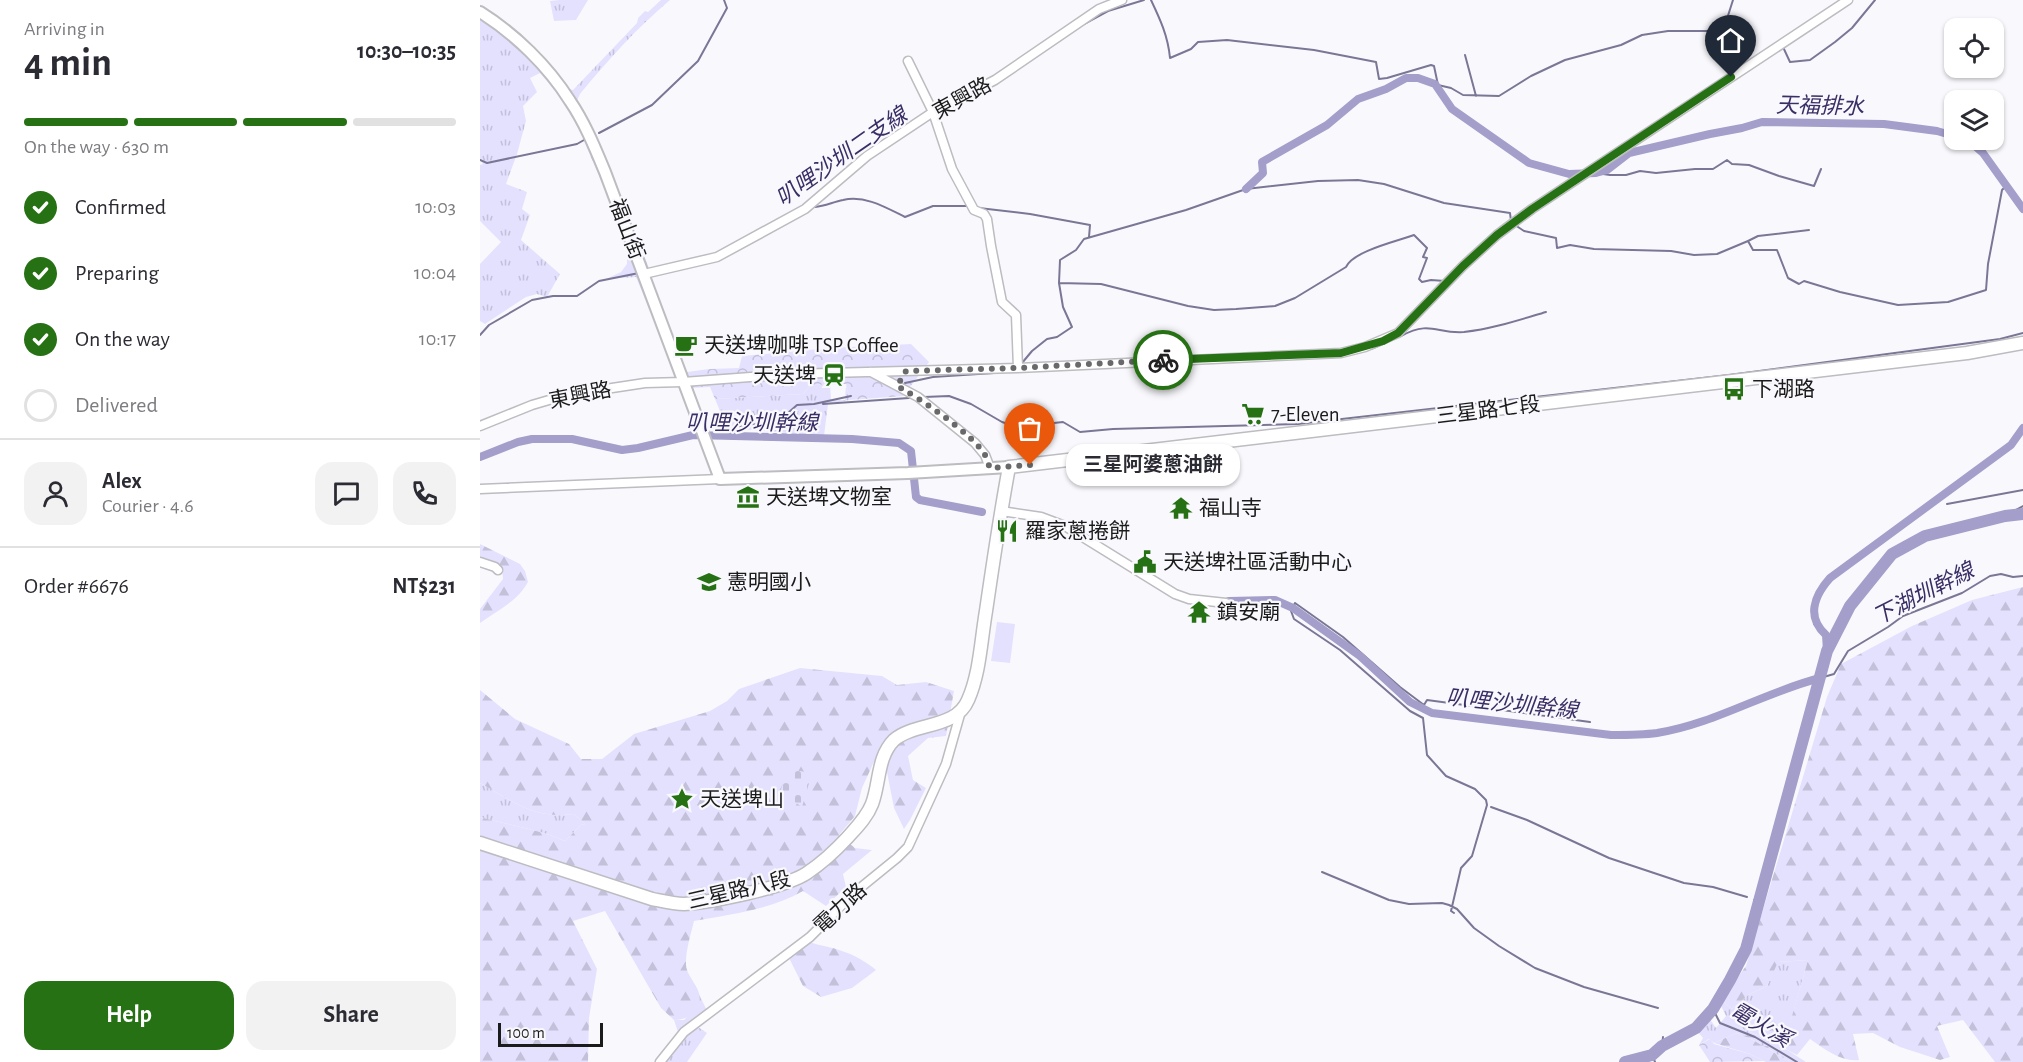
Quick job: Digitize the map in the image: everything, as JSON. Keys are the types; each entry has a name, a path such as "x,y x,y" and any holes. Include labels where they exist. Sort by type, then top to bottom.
{"main road":[{"name":"三星路七段","path":"1009,467 1967,353 2023,343"},
{"path":"961,711 968,701 975,675 1009,467"},
{"name":"三星路八段","path":"480,843 652,899 682,904 777,886 806,874 837,848 863,819 872,804 878,772 893,741 902,735 943,721 961,711"}],"street":[{"name":"東興路","path":"644,274 709,259 805,209 867,156 933,112 995,80 1099,9 1122,0"},
{"name":"東興路","path":"480,426 532,405 566,395 645,383 791,374 1018,368 1341,353 1365,347 1398,333 1463,266 1497,235 1532,209 1848,0"},
{"name":"福山街","path":"480,12 526,49 570,100 598,156 720,479"},
{"path":"908,61 933,112 952,169 974,210 984,214 987,219 1002,302 1016,315 1018,368"},
{"path":"897,386 906,371"},
{"path":"870,372 918,397 975,443 985,454 990,468"},
{"path":"480,489 1009,467"},
{"path":"1001,511 1041,517 1065,526 1175,594 1189,599 1226,603"},
{"path":"482,564 498,570"},
{"name":"電力路","path":"660,1062 684,1032 810,937 854,892 908,847 946,764 961,711"}],"green space":[{"path":"588,0 576,20 554,21 550,1"},
{"path":"661,0 670,0 612,57 580,94 577,101 596,134 649,268 651,276 649,277 659,305 649,309 636,277 606,279 621,272 627,264 627,248 622,230 573,115 540,73 530,78 537,92 523,106 526,121 506,184 527,192 522,209 530,215 521,240 560,274 547,297 537,294 526,297 485,324 480,321 480,264 501,242 480,221 480,165 483,164 480,159 480,5 517,33 539,54 569,89 573,90 637,23 638,18"},
{"path":"911,344 929,362 903,396 850,400 846,384 811,385 803,394 715,399 710,387 692,388 687,372 739,368 742,356"},
{"path":"830,384 831,400 845,400 846,384 850,400 828,404 824,436 727,428 715,399 803,394 811,385"},
{"path":"480,544 520,564 528,582 513,600 480,623 480,609 503,579 502,569 480,559"},
{"path":"2023,587 2023,1062 1995,1062 1963,1020 1937,1026 1950,1057 1940,1060 1900,1047 1873,1033 1853,1034 1859,1060 1839,1057 1810,1039 1797,1055 1762,1037 1771,1020 1790,1023 1808,960 1778,962 1767,986 1748,995 1732,1009 1721,1000 1746,966 1827,697 1841,664 1912,626 1972,600"},
{"path":"997,622 1015,624 1010,663 991,661"},
{"path":"800,668 882,676 897,685 926,682 954,691 946,736 928,738 908,756 913,780 926,788 904,829 894,808 886,767 891,745 883,742 862,788 855,816 839,835 855,848 872,850 843,874 846,887 826,906 803,891 764,907 694,921 686,963 700,999 694,1013 680,1020 674,1020 661,1008 605,911 573,921 597,969 589,1018 588,1062 480,1062 480,817 534,830 565,841 581,825 585,824 574,814 536,812 480,783 480,690 515,719 569,744 581,759 602,759 634,734 710,711 727,701 739,689"},
{"path":"788,769 812,773 802,807 780,792"},
{"path":"480,783 524,808 547,814 574,814 585,824 581,825 565,841 534,830 480,817"},
{"path":"809,942 851,954 876,970 852,988 821,997 803,986 789,958"},
{"path":"1808,960 1790,1024 1771,1021 1762,1037 1738,1027 1734,1029 1737,1033 1714,1043 1709,1039 1699,1045 1703,1038 1697,1031 1710,1019 1716,1028 1726,1016 1721,1000 1732,1009 1748,995 1767,986 1777,962"},
{"path":"699,994 710,1017 698,1027 707,1033 687,1062 654,1062 678,1032 674,1020 684,1020 698,1006"},
{"path":"1738,1027 1778,1044 1806,1062 1790,1062 1737,1033 1733,1029"},
{"path":"1737,1033 1790,1062 1766,1062 1750,1054 1714,1043"},
{"path":"1710,1039 1714,1044 1750,1054 1764,1061 1710,1062 1699,1045"}],"waterway":[{"path":"599,133 652,105 698,61 727,8 724,0"},
{"name":"叭哩沙圳二支線","path":"1084,24 1108,11 1144,0"},
{"path":"1151,0 1165,35 1170,58 1191,49 1198,42 1227,40 1314,50 1376,62 1379,79 1431,65 1434,66 1438,85 1451,88 1463,95 1499,96 1531,76 1565,60 1621,45 1642,35 1668,31 1713,31 1725,25 1733,0"},
{"path":"1783,47 1790,62 1810,60 1852,28 1875,0"},
{"path":"1465,55 1476,96"},
{"name":"天福排水","path":"1246,189 1263,173 1262,162 1327,125 1358,99 1386,89 1406,78 1418,78 1435,84 1452,109 1529,163 1569,174 1596,173 1607,170 1629,153 1762,122 1884,124 1944,133"},
{"path":"480,160 487,163 577,144 584,140"},
{"name":"天福排水","path":"1980,150 2023,209"},
{"path":"1596,173 1626,175 1640,171 1656,173 1713,169 1727,160 1732,164 1749,165 1814,186 1821,169"},
{"path":"1059,283 1060,260 1076,250 1084,239 1186,210 1246,189 1318,181 1358,180 1384,184 1444,203 1510,213 1511,221"},
{"path":"1515,225 1524,231 1556,238 1557,248 1570,245 1594,249 1671,251 1694,255 1717,254 1748,241 1753,250 1777,250 1788,278 1799,284 1804,281 1898,305 1948,302 1986,290 1988,264 2002,190 2006,186"},
{"path":"815,207 843,200 859,199 875,203 905,217 933,206 968,206"},
{"path":"979,208 1090,225 1089,237"},
{"path":"1748,241 1758,236 1809,230"},
{"path":"1022,363 1047,339 1057,337 1072,327 1063,307 1059,283 1101,284 1188,306 1214,310 1275,306 1295,298 1346,267 1350,261 1366,251 1414,235 1427,248 1423,257 1427,258 1419,279 1422,282 1445,281"},
{"name":"叭哩沙圳二支線","path":"480,335 489,325 532,300 553,296 577,296 599,281 639,273"},
{"path":"1401,336 1411,331 1427,328 1454,332 1474,331 1546,312"},
{"path":"924,397 949,396 971,404 1002,422 1017,427 1063,422 1080,432 1298,424 1729,375 2000,339 2023,333"},
{"path":"1371,349 1385,343"},
{"path":"905,383 933,377 994,373"},
{"path":"713,436 723,430 780,420 797,405 814,404 851,396"},
{"path":"823,404 909,398"},
{"path":"1827,651 1826,635 1816,621 1814,606 1830,578 2011,445 2023,428"},
{"name":"叭哩沙圳幹線","path":"480,457 532,439 572,439 622,450 693,435 852,439 899,443 911,451 916,497 920,500 982,512"},
{"path":"1947,504 2023,490"},
{"path":"2005,516 2023,506"},
{"path":"1625,1062 1652,1055 1662,1046 1696,1028 1713,1009 1746,949 1827,651 1850,606 1892,554 1925,536 2005,516 2023,514"},
{"name":"下湖圳幹線","path":"1820,678 1834,674 1848,651 1903,616 1962,593 1990,576 2001,574 2013,577 2023,576"},
{"name":"叭哩沙圳幹線","path":"1229,601 1275,600 1293,608 1360,656 1410,702 1432,713 1611,735 1651,734 1699,723 1779,691 1820,678"},
{"path":"1294,605 1295,603 1343,637 1424,705 1427,700 1590,722"},
{"path":"1292,608 1294,619 1340,650 1410,711 1423,718 1427,755 1446,776 1475,789 1486,800 1487,805 1472,856 1461,868 1451,911 1454,913"},
{"path":"1491,807 1527,820 1609,858 1684,883 1713,887 1747,897"},
{"path":"1322,872 1389,900 1409,904 1442,903 1449,905 1457,909 1474,928 1535,968 1584,987 1658,1008"},
{"path":"1754,900 1759,901"},
{"name":"電火溪","path":"1713,1009 1720,1023 1755,1037 1797,1062"},
{"path":"1662,1046 1663,1037"},
{"path":"1652,1055 1655,1062"}],"way so far":[{"path":"1030,465 990,468 985,454 975,443 918,397 897,386 901,377 906,371 1163,360"}],"place":[{"name":"天送埤咖啡 TSP Coffee","path":"686,345"},
{"name":"天送埤","path":"834,375"},
{"name":"下湖路","path":"1734,389"},
{"name":"7-Eleven","path":"1253,414"},
{"name":"三星阿婆蔥油餅","path":"1030,465"},
{"name":"天送埤文物室","path":"748,497"},
{"name":"福山寺","path":"1181,508"},
{"name":"羅家蔥捲餅","path":"1007,531"},
{"name":"天送埤社區活動中心","path":"1145,562"},
{"name":"憲明國小","path":"709,582"},
{"name":"鎮安廟","path":"1199,612"},
{"name":"天送埤山","path":"682,799"}],"route":[{"path":"1163,360 1341,353 1383,341 1398,333 1412,320 1463,266 1497,235 1605,159 1731,77"}]}
